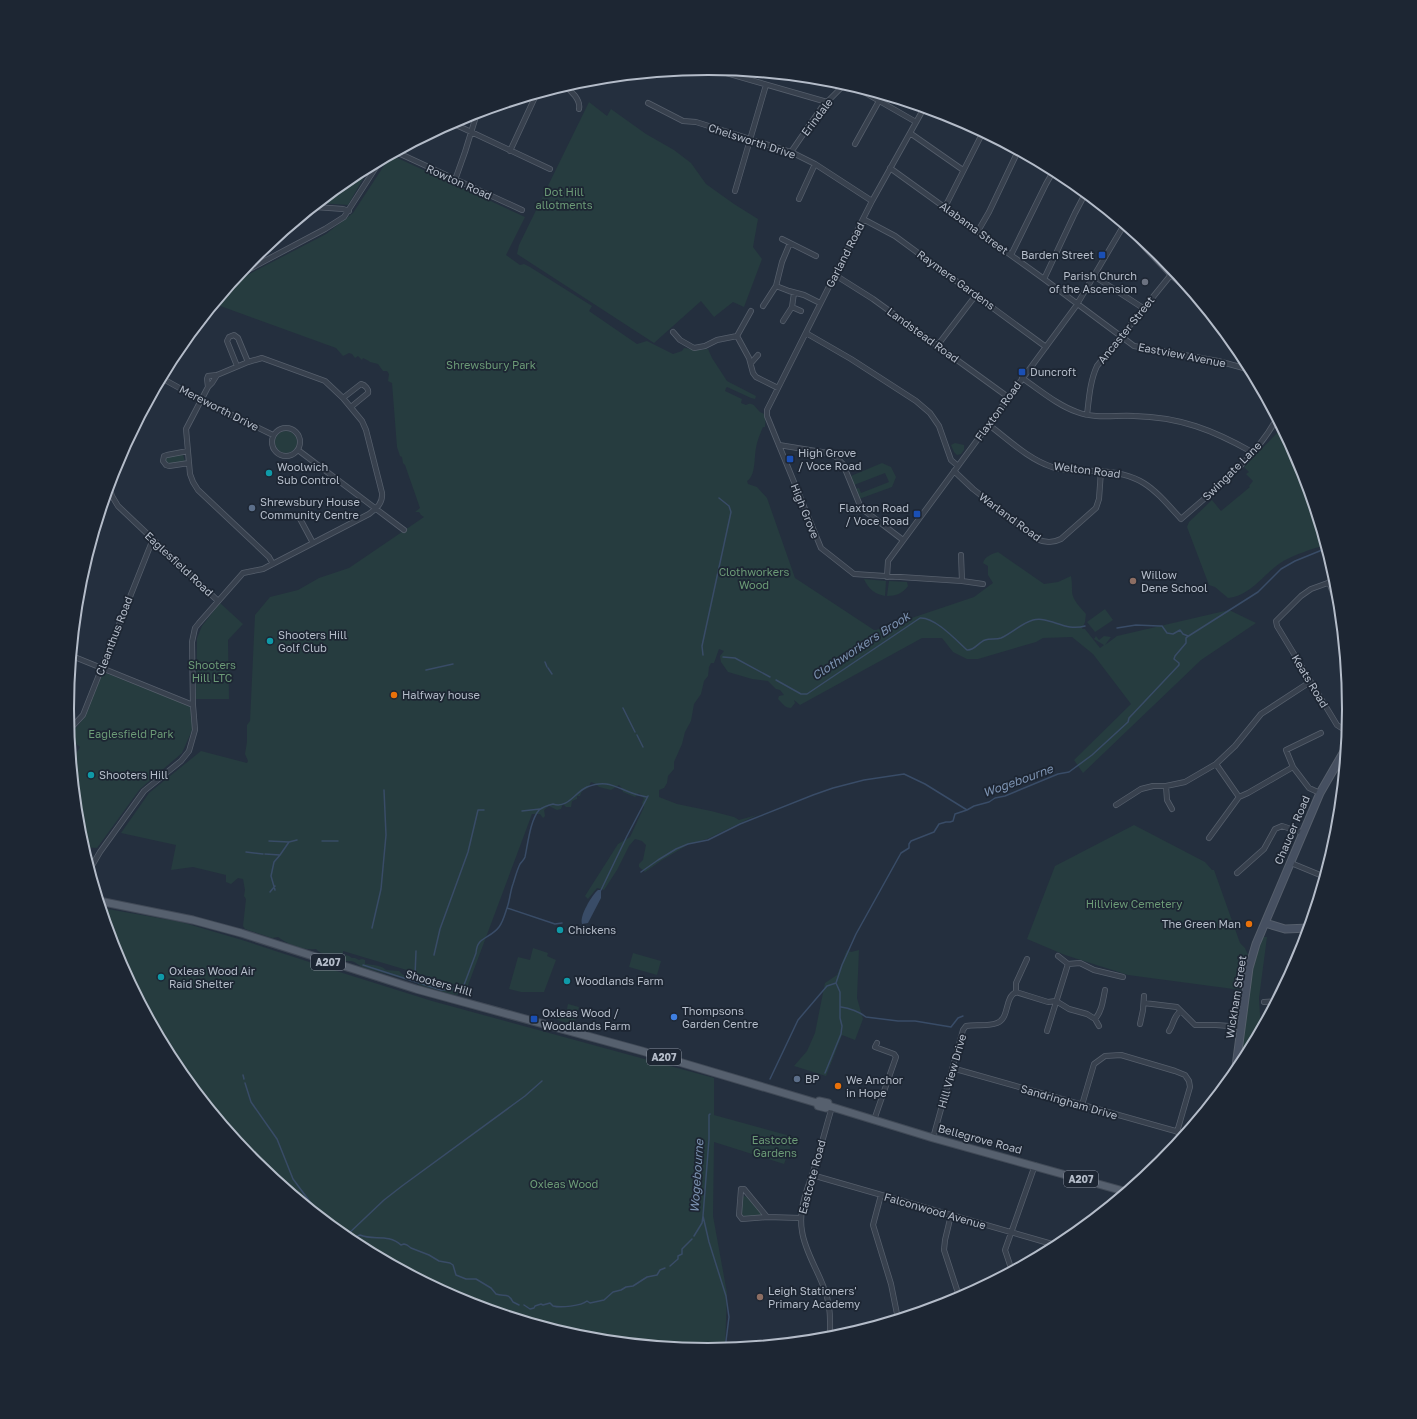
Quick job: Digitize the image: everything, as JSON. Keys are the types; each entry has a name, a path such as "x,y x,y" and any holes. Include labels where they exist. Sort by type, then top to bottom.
{"main road":[{"name":"Shooters Hill","path":"105,902 205,923 241,933 416,989 642,1051 772,1089"},
{"name":"Bellegrove Road","path":"772,1089 817,1103 819,1101 828,1103 830,1107 933,1138 1122,1191"}],"street":[{"path":"736,76 827,102"},
{"path":"735,191 766,84"},
{"name":"Erindale","path":"791,152 822,107 841,89"},
{"path":"569,91 579,106"},
{"path":"872,97 916,122"},
{"path":"510,150 534,100"},
{"path":"855,144 879,101"},
{"name":"Chelsworth Drive","path":"648,103 683,121 696,122 791,152 815,164 872,202"},
{"name":"Garland Road","path":"770,403 863,219 921,112"},
{"path":"455,180 475,120"},
{"path":"459,126 550,169"},
{"path":"910,133 964,170"},
{"path":"946,207 981,136"},
{"name":"Rowton Road","path":"401,154 522,210"},
{"path":"978,231 989,212 1016,155"},
{"path":"799,199 815,164"},
{"name":"Alabama Street","path":"890,168 946,207 1077,304"},
{"path":"255,266 339,221 349,211 374,171"},
{"path":"1011,255 1051,176"},
{"path":"1044,279 1074,213 1083,198"},
{"path":"320,207 343,209 349,211"},
{"name":"Raymere Gardens","path":"863,219 895,236 1046,346"},
{"name":"Flaxton Road","path":"888,576 888,562 1077,304 1122,228"},
{"path":"782,239 816,256"},
{"path":"763,306 776,286 782,262 790,243"},
{"name":"Landstead Road","path":"835,275 866,294 1008,397"},
{"name":"Ancaster Street","path":"1087,415 1093,375 1097,366 1171,275"},
{"path":"1094,276 1144,308"},
{"path":"776,286 804,295 820,303"},
{"path":"783,321 792,306 794,293"},
{"path":"937,346 976,295"},
{"name":"Eastview Avenue","path":"1077,304 1134,346 1218,361 1243,368"},
{"path":"792,306 802,311"},
{"path":"673,332 680,340 694,348 705,346 717,340 737,336 751,311"},
{"path":"806,333 852,359 916,401 930,413 939,426 951,460 958,466"},
{"path":"237,366 227,341 229,337 234,335 238,338 248,362"},
{"path":"737,336 751,363 753,373 756,377 778,388"},
{"path":"751,363 758,355"},
{"path":"217,600 243,572 263,569 273,564 369,514 375,509 382,498 366,430 362,421 351,407 325,381 262,358 237,366 217,375 208,387 186,429 189,463 193,482 198,490 268,557 273,564"},
{"path":"1022,378 1066,408 1087,415 1103,417 1135,416 1185,422 1214,432 1252,452"},
{"name":"Mereworth Drive","path":"166,381 201,400 273,435"},
{"path":"343,398 363,384 368,390 368,393 351,407"},
{"name":"High Grove","path":"770,403 767,410 767,416 821,548 854,574 962,581 983,584"},
{"name":"Swingate Lane","path":"1181,519 1215,489 1252,452 1268,433 1274,422"},
{"name":"Welton Road","path":"989,425 1028,456 1040,462 1064,470 1114,472 1127,475 1148,484 1181,519"},
{"path":"285,427 294,429 300,437 300,446 298,450 290,456 280,455 274,449 272,439 273,435 276,431 285,427"},
{"path":"779,445 828,453 838,458 843,464 861,508 903,540"},
{"path":"298,450 404,530"},
{"path":"188,452 164,456 163,461 166,466 189,463"},
{"name":"Warland Road","path":"954,471 973,490 1037,539 1047,542 1061,539 1096,508 1099,499 1101,471"},
{"name":"Eaglesfield Road","path":"93,863 144,791 181,761 189,751 195,730 192,705 191,653 193,634 199,623 217,600 118,506 112,495"},
{"path":"298,515 313,543"},
{"name":"Cleanthus Road","path":"74,724 83,715 153,539"},
{"path":"961,555 962,581"},
{"path":"1329,582 1331,589"},
{"name":"Keats Road","path":"1329,582 1311,589 1300,596 1276,621 1277,626 1310,682 1337,725 1343,729"},
{"path":"76,658 192,705"},
{"path":"1116,805 1141,789 1185,782 1216,764 1235,746 1261,714 1310,682"},
{"path":"1320,793 1309,788 1293,767 1286,750 1321,733"},
{"name":"Chaucer Road","path":"1264,923 1320,793 1342,756"},
{"path":"1216,764 1239,797"},
{"path":"1209,838 1239,797 1293,767"},
{"path":"1166,786 1167,800 1172,809"},
{"path":"1237,873 1264,849 1275,828 1282,826 1303,833"},
{"path":"1291,863 1321,875"},
{"path":"1264,923 1285,929 1304,928"},
{"name":"Wickham Street","path":"1237,1060 1249,968 1264,923"},
{"path":"1058,956 1068,964 1080,963 1094,970 1123,977"},
{"name":"Hill View Drive","path":"933,1138 965,1024 989,1025 1001,1022 1011,995 1016,992 1016,983 1027,959"},
{"path":"1047,1031 1068,964"},
{"path":"1095,1019 1101,1008 1105,990"},
{"path":"1016,992 1048,1002 1056,1001 1069,1009 1087,1014 1095,1019 1099,1026"},
{"path":"1140,1024 1144,996"},
{"path":"1264,1002 1272,1001"},
{"path":"1144,1003 1177,1007 1195,1025 1242,1027"},
{"path":"1169,1031 1172,1027 1174,1017 1181,1011"},
{"path":"874,1120 896,1057 894,1054 875,1047"},
{"path":"1082,1106 1094,1064 1106,1056 1121,1055 1185,1075 1189,1081 1190,1087 1177,1132"},
{"name":"Sandringham Drive","path":"952,1068 1181,1133"},
{"name":"Eastcote Road","path":"830,1107 804,1200 801,1218 803,1238 827,1294 830,1315 830,1332"},
{"path":"1011,1267 1005,1250 1035,1166"},
{"name":"Falconwood Avenue","path":"812,1175 1050,1244"},
{"path":"767,1217 744,1189 741,1189 740,1218 745,1220 767,1217 801,1218"},
{"path":"881,1195 874,1225 891,1284 897,1315"},
{"path":"951,1215 944,1250 958,1293"}],"green space":[{"name":"Dot Hill allotments","path":"589,102 607,116 611,109 646,134 674,150 691,163 706,184 758,219 753,247 762,259 744,307 733,302 714,317 701,301 654,343 517,254 519,245"},
{"path":"396,157 525,217 506,255 520,265 524,264 530,267 592,306 589,311 637,344 647,341 673,354 682,351 684,348 699,350 708,349 727,381 756,396 755,399 751,398 727,387 725,391 742,399 741,403 746,405 752,404 760,412 766,415 765,427 763,427 756,445 752,475 747,481 748,484 757,487 767,498 795,578 874,630 974,597 993,583 988,575 988,566 983,563 987,557 998,552 1044,584 1058,582 1071,576 1074,598 1086,614 1082,629 1085,629 1100,648 1104,645 1094,639 1096,636 1099,640 1104,636 1111,637 1105,645 1117,636 1229,610 1256,623 1201,660 1083,773 1074,760 1131,704 1093,654 1072,637 1043,638 1036,642 978,659 967,659 953,652 942,638 922,638 800,705 794,700 795,703 791,708 785,706 778,699 779,696 784,695 768,681 752,679 728,672 721,662 720,656 724,651 719,649 714,663 711,663 709,667 708,676 704,681 701,694 694,704 691,721 685,732 682,744 674,762 674,769 668,776 667,783 664,788 659,790 659,797 677,804 711,811 734,817 739,820 757,815 707,839 686,845 645,872 639,867 639,864 643,860 646,845 642,841 635,839 629,846 617,870 604,890 597,888 588,899 585,896 618,844 630,837 644,807 642,803 644,799 639,793 635,797 623,792 619,785 611,790 599,787 591,782 588,788 582,791 580,796 577,796 577,799 572,801 571,807 566,807 563,804 561,809 557,810 549,806 544,810 545,816 543,818 540,814 532,814 467,988 343,951 343,954 352,958 365,960 365,964 379,966 386,970 399,971 403,975 411,974 416,980 430,980 454,987 459,994 455,995 419,985 418,983 362,967 353,961 334,959 316,949 301,948 278,937 272,938 245,929 243,926 246,899 244,896 245,890 243,879 238,878 231,884 226,882 226,875 193,867 171,870 176,845 121,833 149,793 201,751 247,763 248,761 245,754 247,725 250,721 255,615 270,597 298,590 319,578 349,568 424,517 419,512 415,512 420,508 397,447 392,383 388,381 389,374 387,371 383,371 378,364 363,358 362,360 358,356 355,358 349,353 343,356 336,348 219,306 246,276 326,234 353,213 385,164"},
{"path":"364,177 348,205 326,203"},
{"path":"286,431 294,434 297,442 294,450 286,453 278,450 275,442 278,434"},
{"path":"1278,432 1295,467 1321,546 1303,552 1286,560 1275,567 1244,593 1228,598 1215,587 1209,585 1187,527 1189,522 1212,500 1221,511 1250,487 1249,486 1253,481 1246,474 1249,472 1244,467"},
{"path":"955,443 964,445 964,450 961,454 957,455 954,452 951,445"},
{"path":"183,454 185,462 166,463 166,457"},
{"path":"882,463 891,467 896,477 892,487 859,499 855,489 859,488 861,493 889,482 885,473 854,485 851,476"},
{"path":"864,579 886,581 885,596 872,590"},
{"path":"889,581 907,582 908,586 899,594 887,596"},
{"name":"Shooters Hill LTC","path":"220,603 243,624 228,640 229,699 196,699 197,638 202,626"},
{"path":"1105,609 1113,620 1095,632 1087,622"},
{"name":"Eaglesfield Park","path":"103,672 190,706 193,728 182,753 140,789 97,848 90,847 86,833 79,792 75,755 80,747 75,743 74,730 85,717"},
{"name":"Hillview Cemetery","path":"1134,825 1205,862 1212,870 1214,870 1240,943 1245,948 1248,955 1241,990 1128,975 1065,955 1027,939 1055,866"},
{"name":"Oxleas Wood","path":"107,909 181,922 432,1001 714,1078 714,1115 794,1137 784,1164 714,1142 713,1216 727,1293 725,1344 667,1343 626,1339 585,1332 544,1322 505,1310 466,1296 428,1279 391,1259 322,1213 290,1187 231,1128 205,1096 159,1027 139,990 122,952"},
{"path":"1263,937 1267,937 1259,998 1260,1022 1241,1054 1253,966"},
{"path":"533,948 548,953 547,956 556,960 544,992 521,992 509,989 518,957 530,960"},
{"path":"847,950 851,952 859,950 857,998 863,1019 855,1040 842,1035 826,1076 794,1066 807,1051 815,1033 825,983 837,975"},
{"path":"633,953 661,961 657,975 629,967"},
{"path":"568,1004 579,1007 574,1025 557,1020 559,1011 566,1013"},
{"path":"744,1196 748,1197 763,1216 747,1217 742,1214 741,1205 742,1198"}],"water":[{"path":"598,890 601,890 601,898 588,923 582,924 582,916 584,911"}],"waterway":[{"name":"Clothworkers Brook","path":"703,655 702,646 731,512 729,506 719,498"},
{"name":"Wogebourne","path":"770,1079 798,1020 827,986 836,983 842,965 856,934 901,853 909,848 911,841 934,832 939,824 953,821 955,814 974,806 989,802 995,798 1005,796 1058,774 1069,772 1092,755 1128,722 1129,718 1179,665 1179,663 1174,659 1186,643 1187,637 1258,592 1281,569 1295,561 1322,550"},
{"name":"Clothworkers Brook","path":"776,680 801,694 807,694 920,618 932,621 939,625 967,650 974,648 985,640 1001,638 1025,623 1033,620 1045,620 1071,627 1085,626"},
{"name":"Clothworkers Brook","path":"1117,628 1136,625 1162,626 1167,633 1173,634 1180,630 1183,634 1188,636"},
{"name":"Clothworkers Brook","path":"723,657 735,658 770,677"},
{"path":"545,662 547,667"},
{"path":"426,670 453,664"},
{"path":"548,668 552,674"},
{"path":"623,708 635,732"},
{"path":"637,735 643,747"},
{"path":"641,872 676,849 688,844 708,840 740,824 813,795 864,780 904,774 925,784 967,810"},
{"path":"363,965 441,990 460,989 464,985 479,943 495,931 503,920 517,871 525,857 531,826 539,810 553,804 563,804 583,789 600,784 611,785 634,794 647,797"},
{"path":"372,928 381,889 386,835 384,790"},
{"path":"601,890 648,796"},
{"path":"522,811 540,809"},
{"path":"434,955 440,929 468,852 478,810 484,810"},
{"path":"269,841 289,842 297,840"},
{"path":"322,841 338,841"},
{"path":"265,854 280,855 289,842"},
{"path":"246,852 263,854"},
{"path":"275,890 271,876 274,862 280,855"},
{"path":"270,892 275,886"},
{"path":"507,908 555,924 562,923"},
{"path":"415,976 416,951"},
{"path":"825,1073 841,1034 842,1026 840,1018 840,992 836,983"},
{"path":"841,1007 854,1010 866,1017 898,1021 915,1021 951,1027 958,1018 963,1016"},
{"name":"Wogebourne","path":"243,1075 244,1079"},
{"path":"350,1233 384,1200 525,1096 542,1081"},
{"name":"Wogebourne","path":"245,1083 251,1102 277,1139 293,1179 313,1205"},
{"name":"Wogebourne","path":"694,1236 702,1223 703,1216 710,1114"},
{"path":"703,1216 709,1242 726,1296 729,1317 726,1344"},
{"name":"Wogebourne","path":"356,1237 360,1235 365,1237 386,1238 396,1241 401,1245 407,1245 439,1261 450,1263 453,1265 456,1275 466,1279 476,1279 491,1288 496,1294 508,1296 513,1302 519,1305"},
{"name":"Wogebourne","path":"670,1266 678,1259 678,1256 682,1254 682,1249 692,1239"},
{"name":"Wogebourne","path":"524,1305 530,1309 541,1304 543,1305 550,1303 553,1306 566,1307 587,1301 590,1303 604,1300 613,1292 633,1286 647,1277 657,1275 660,1270 665,1268"}],"place":[{"name":"Barden Street","path":"1102,255"},
{"name":"Parish Church of the Ascension","path":"1145,282"},
{"name":"Duncroft","path":"1022,372"},
{"name":"High Grove / Voce Road","path":"790,459"},
{"name":"Woolwich Sub Control","path":"269,473"},
{"name":"Shrewsbury House Community Centre","path":"252,508"},
{"name":"Flaxton Road / Voce Road","path":"917,514"},
{"name":"Willow Dene School","path":"1133,581"},
{"name":"Shooters Hill Golf Club","path":"270,641"},
{"name":"Halfway house","path":"394,695"},
{"name":"Shooters Hill","path":"91,775"},
{"name":"The Green Man","path":"1249,924"},
{"name":"Chickens","path":"560,930"},
{"name":"Oxleas Wood Air Raid Shelter","path":"161,977"},
{"name":"Woodlands Farm","path":"567,981"},
{"name":"Thompsons Garden Centre","path":"674,1017"},
{"name":"Oxleas Wood / Woodlands Farm","path":"534,1019"},
{"name":"BP","path":"797,1079"},
{"name":"We Anchor in Hope","path":"838,1086"},
{"name":"Leigh Stationers' Primary Academy","path":"760,1297"}],"park label":[{"name":"Shrewsbury Park","path":"491,365"},
{"name":"Clothworkers Wood","path":"754,578"},
{"name":"Eastcote Gardens","path":"775,1146"}]}
